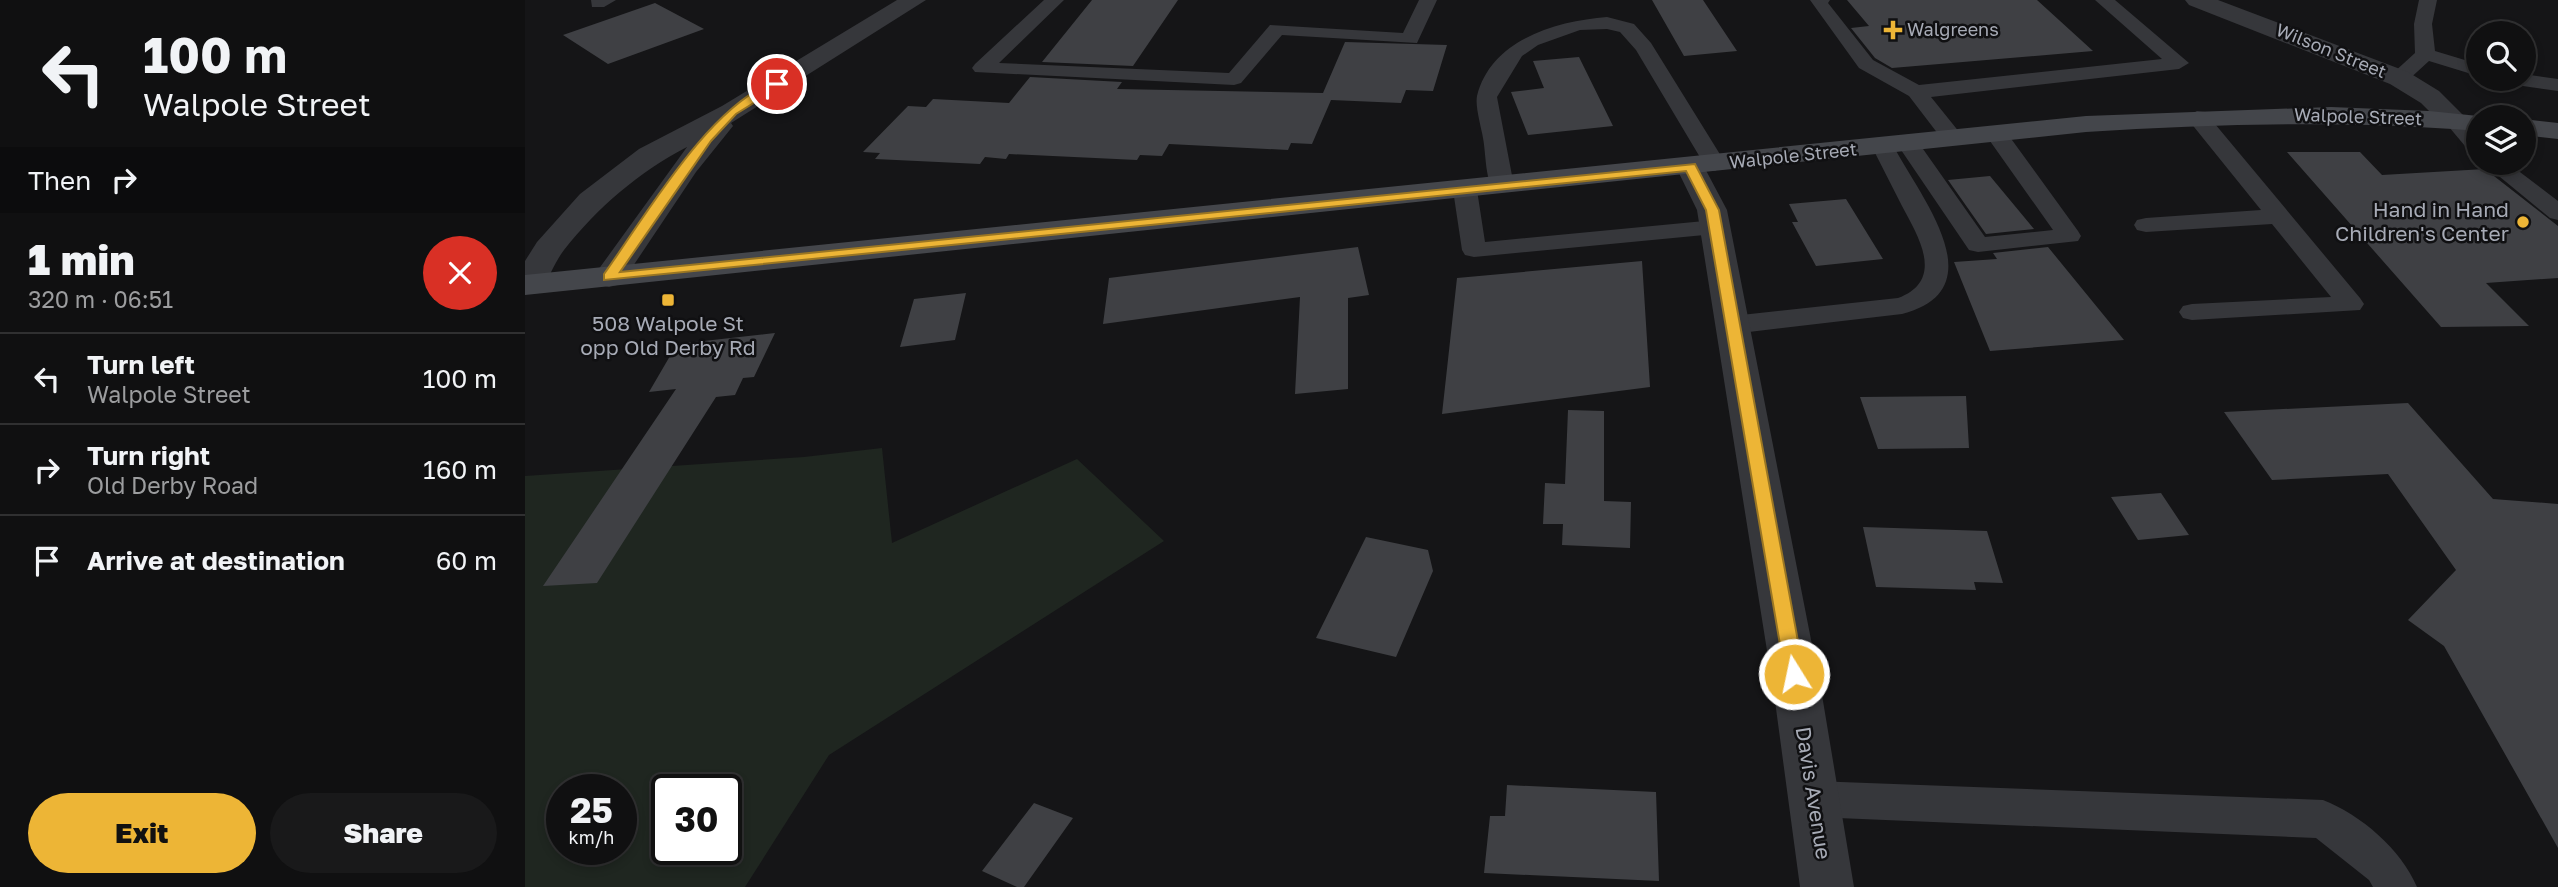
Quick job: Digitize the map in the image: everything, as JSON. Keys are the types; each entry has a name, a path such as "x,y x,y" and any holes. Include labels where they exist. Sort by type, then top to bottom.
{"main road":[{"name":"Walpole Street","path":"526,285 1703,166 1952,138 2197,117 2315,115 2466,122"},
{"path":"2536,128 2558,131"}],"street":[{"path":"526,285 548,249 591,201 649,155 732,112 913,0"},
{"name":"Wilson Street","path":"2196,0 2399,78 2466,122"},
{"path":"609,277 685,167 732,112"},
{"name":"Davis Avenue","path":"1703,166 1814,799 1827,887"}],"lane":[{"path":"1055,0 982,68 1234,79 1277,29 1409,39 1428,0"},
{"path":"1821,0 1818,2 1866,64 1916,92 1952,138"},
{"path":"1832,0 1844,5 1853,16"},
{"path":"1916,92 2179,63 2104,0"},
{"path":"2425,54 2423,24 2428,0"},
{"path":"1502,186 1487,97 1515,52 1551,32 1578,25 1607,23 1627,28 1643,47 1703,166"},
{"path":"1879,47 1895,67 1887,74"},
{"path":"2399,78 2425,54"},
{"path":"2425,54 2466,66"},
{"path":"2536,82 2558,85"},
{"path":"2192,312 2351,304 2197,117"},
{"path":"1895,145 1978,246 2069,236 1996,134"},
{"path":"1732,325 1916,302 1927,293 1936,278 1939,263 1936,247 1895,145"},
{"path":"2509,175 2558,213"},
{"path":"1465,190 1474,250 1715,226"},
{"path":"2146,225 2279,216"},
{"path":"1814,799 2323,819 2383,866 2396,887"}],"shaded area":[{"path":"882,448 892,543 1077,459 1164,541 829,755 745,887 525,887 525,476 804,457"}],"building":[{"path":"1092,0 1178,0 1133,66 1042,62"},
{"path":"1652,0 1703,0 1737,51 1684,56"},
{"name":"Walgreens","path":"1847,0 2037,0 2093,51 1892,68 1875,58 1851,28 1869,26"},
{"path":"655,3 704,29 608,64 563,35"},
{"path":"1345,42 1447,45 1433,91 1406,90 1401,103 1331,100 1312,144 1291,143 1288,150 1169,144 1162,156 1140,155 1137,160 1009,154 1006,159 985,157 980,164 875,159 880,153 863,152 908,106 926,107 933,99 1009,103 1030,77 1122,82 1117,89 1323,93"},
{"path":"1579,57 1613,126 1528,135 1511,92 1544,88 1533,61"},
{"path":"2287,152 2360,152 2382,175 2466,170 2466,175 2493,175 2558,226 2558,278 2486,283 2529,326 2441,327"},
{"path":"1990,176 2034,229 1986,234 1948,180"},
{"path":"1846,199 1883,259 1816,266 1792,222 1798,222 1789,204"},
{"path":"1358,247 1369,295 1348,298 1348,389 1295,394 1300,297 1103,324 1109,278"},
{"path":"2048,247 2124,340 1990,351 1954,262 1997,259 1993,253"},
{"path":"1642,261 1650,387 1442,414 1457,278"},
{"path":"966,293 955,340 900,347 914,299"},
{"path":"775,333 754,377 743,378 735,395 716,397 597,583 543,586 676,389 649,392 677,344"},
{"path":"1966,396 1969,448 1878,449 1860,397"},
{"path":"2408,403 2493,499 2558,504 2558,848 2444,646 2408,620 2456,570 2388,474 2272,480 2224,412"},
{"path":"1568,410 1604,411 1604,501 1631,502 1630,548 1562,545 1563,524 1543,524 1545,483 1565,484"},
{"path":"2161,493 2189,535 2138,540 2111,497"},
{"path":"1863,527 1987,531 2003,583 1974,582 1976,590 1876,587"},
{"path":"1366,537 1428,550 1433,571 1396,657 1316,638"},
{"path":"1507,785 1656,792 1659,881 1484,873 1490,816 1505,816"},
{"path":"1034,803 1073,818 1024,887 1017,887 982,871"}],"place":[{"name":"Walgreens","path":"1893,30"},
{"name":"Hand in Hand Children's Center","path":"2523,222"},
{"name":"508 Walpole St opp Old Derby Rd","path":"668,300"}],"route":[{"path":"777,84 732,112 707,139 609,277 1691,167 1712,210 1794,674"}]}
